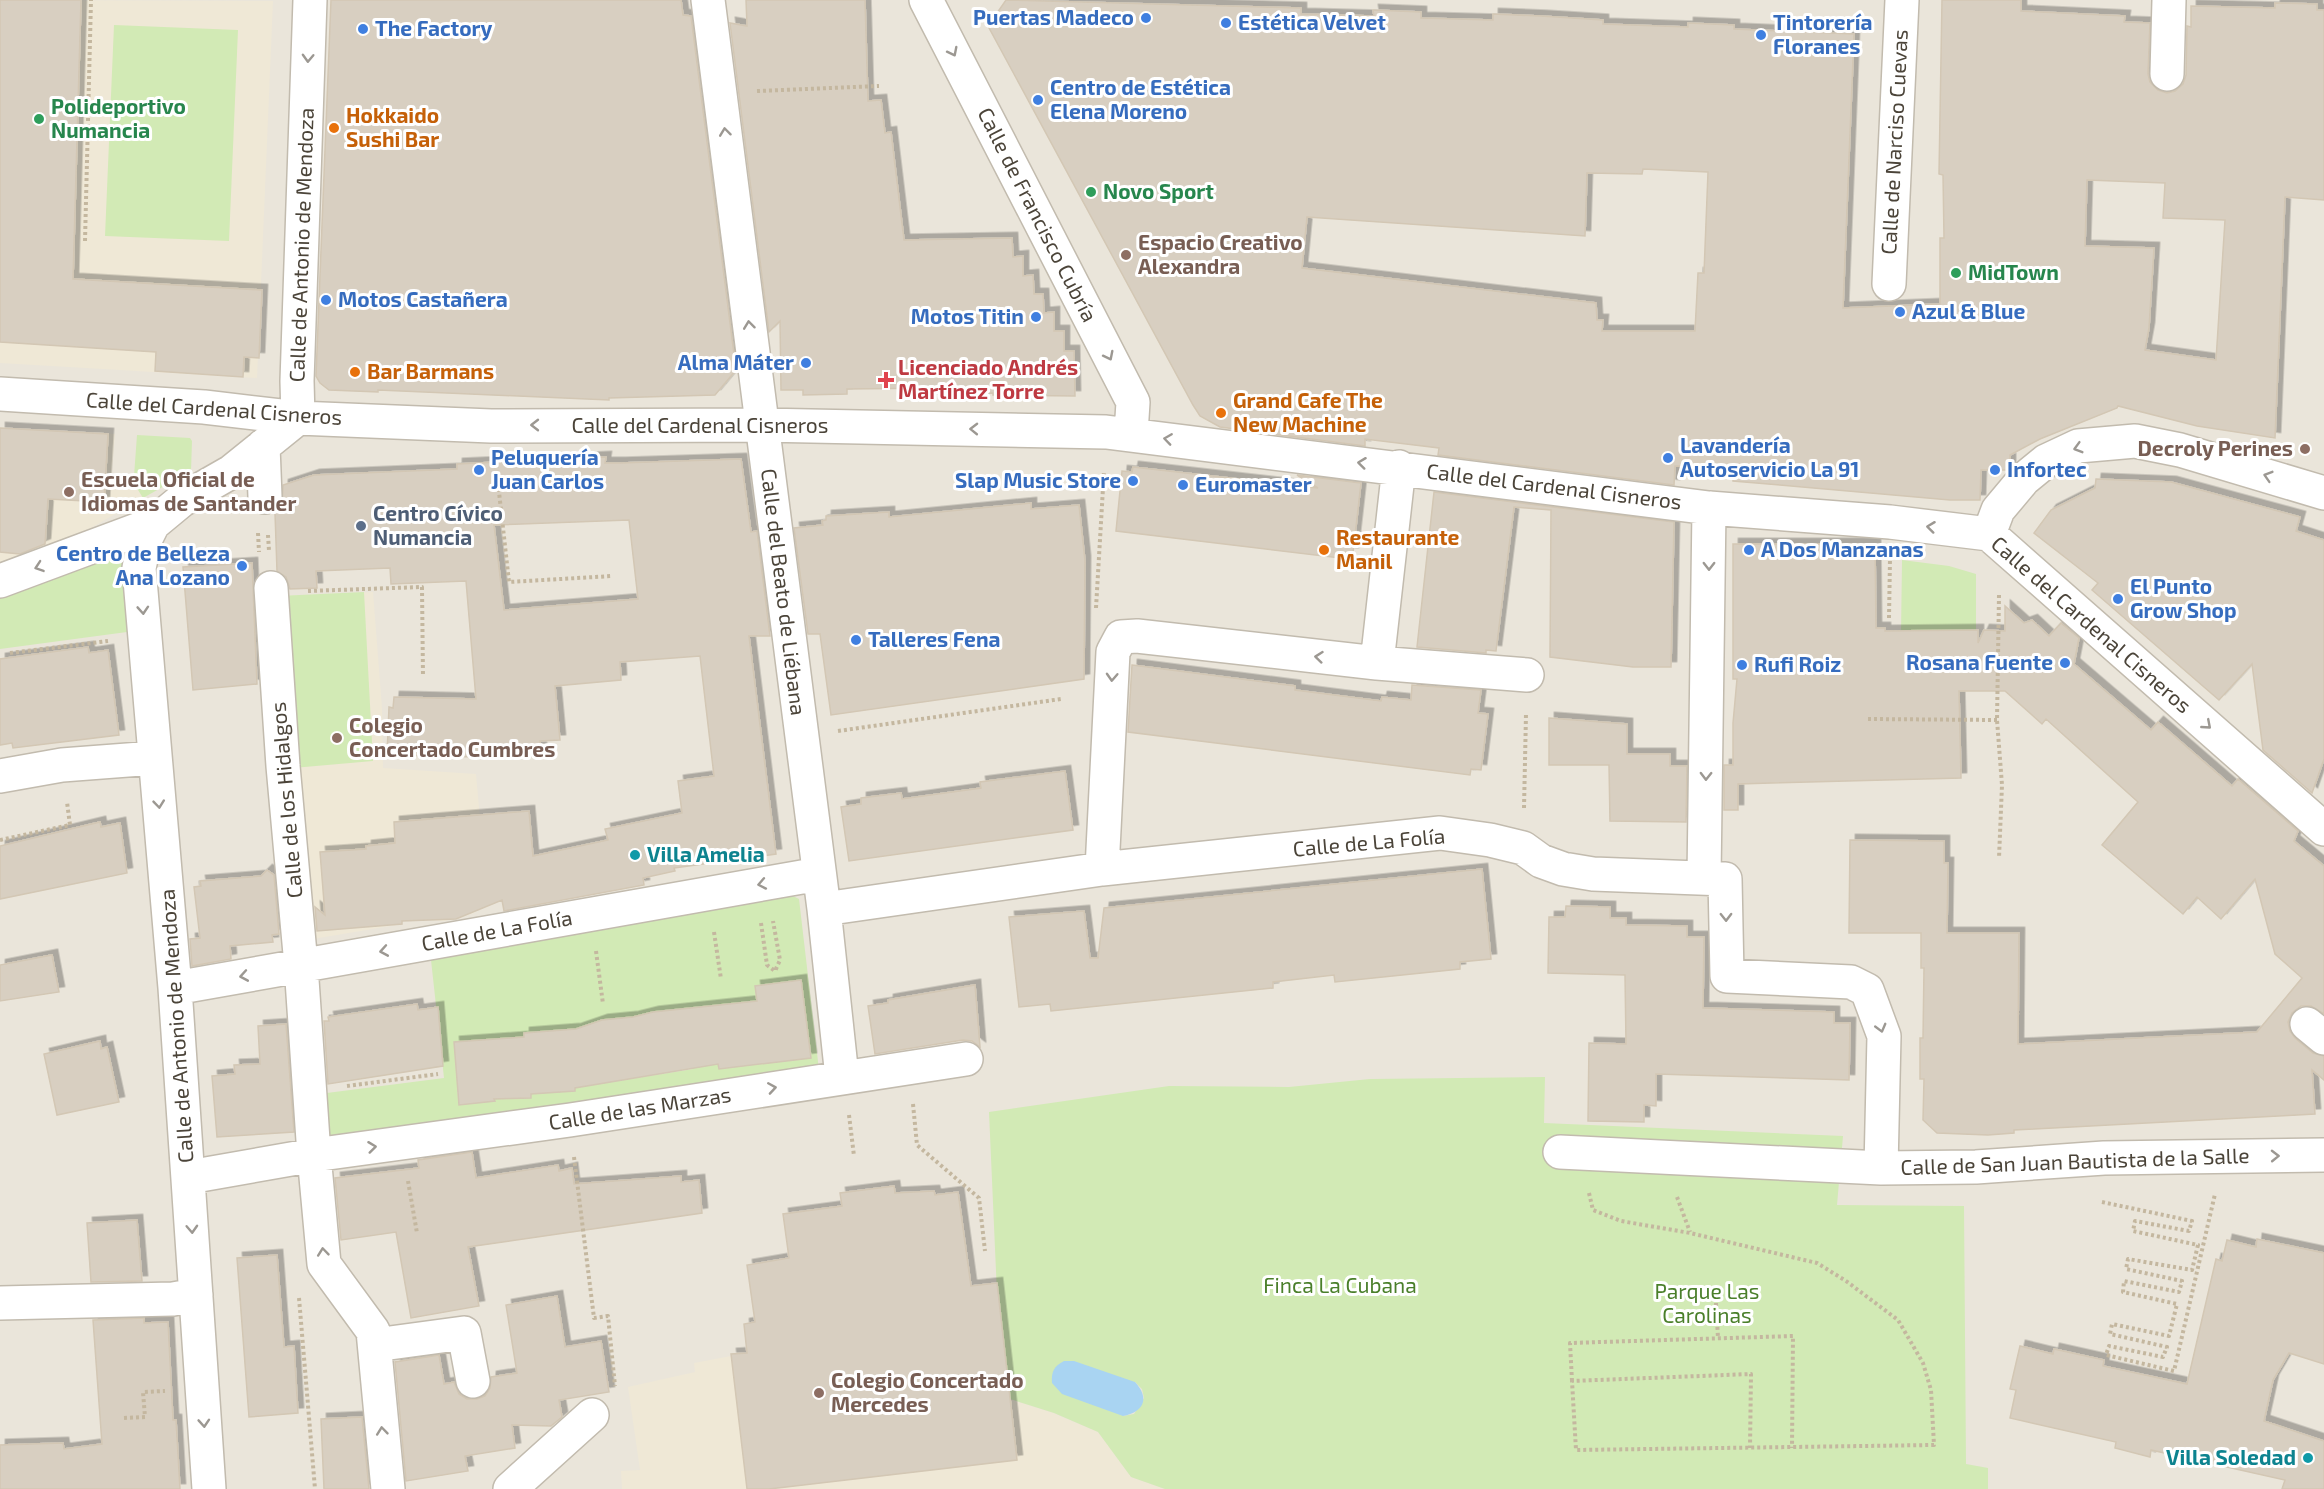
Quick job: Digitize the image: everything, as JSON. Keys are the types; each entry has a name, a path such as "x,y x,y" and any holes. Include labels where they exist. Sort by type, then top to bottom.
{"street":[{"name":"Calle de Antonio de Mendoza","path":"0,581 153,524 182,500 231,472 298,418 297,381 310,0"},
{"name":"Calle del Beato de Liébana","path":"708,0 824,909 842,1077"},
{"name":"Calle de Francisco Cubría","path":"926,0 1133,402 1118,433"},
{"name":"Calle de Narciso Cuevas","path":"1889,284 1902,0"},
{"path":"2167,74 2169,0"},
{"name":"Calle del Cardenal Cisneros","path":"0,394 204,407 298,418 491,426 762,425 1118,433 1709,508 1890,522 1989,534 2324,829"},
{"path":"1989,534 1998,510 2024,479 2046,461 2079,446 2135,441 2180,450 2324,493"},
{"path":"262,510 263,446"},
{"name":"Calle del Cardenal Cisneros","path":"1377,663 1399,467"},
{"name":"Calle del Cardenal Cisneros","path":"1704,878 1709,508"},
{"name":"Calle de Antonio de Mendoza","path":"153,524 143,547 140,568 154,758 175,988 209,1489"},
{"name":"Calle de los Hidalgos","path":"271,590 314,1155"},
{"path":"1102,869 1113,652 1121,637 1137,636 1377,663 1527,675"},
{"path":"0,776 62,765 154,758"},
{"name":"Calle de La Folía","path":"824,909 1102,869 1440,833 1490,840 1523,848 1541,861 1563,869 1593,874 1725,879 1727,976 1851,982"},
{"name":"Calle de La Folía","path":"175,988 819,874"},
{"name":"Calle de San Juan Bautista de la Salle","path":"1851,982 1867,990 1876,1009 1884,1036 1881,1168 1976,1167 2104,1158 2324,1155"},
{"name":"Calle de las Marzas","path":"189,1177 314,1155 570,1120 966,1059"},
{"path":"1574,1152 1881,1168"},
{"path":"314,1155 324,1264 373,1331 388,1489"},
{"path":"0,1303 173,1299 196,1295"},
{"path":"375,1345 464,1333 473,1381"},
{"path":"510,1489 592,1416"}],"path":[{"path":"85,241 91,0"},
{"path":"720,93 879,86"},
{"path":"1113,652 1095,620 1118,433"},
{"path":"496,466 509,582 612,576"},
{"path":"259,555 262,510"},
{"path":"262,510 271,590 422,587 423,677"},
{"path":"1888,618 1890,522"},
{"path":"1998,604 1997,720 2002,785 1999,858"},
{"path":"10,653 115,640"},
{"path":"1523,848 1527,675"},
{"path":"802,736 1061,699"},
{"path":"1868,719 1997,720"},
{"path":"0,840 70,825 67,798"},
{"path":"760,922 767,965 775,970 780,960 772,916"},
{"path":"713,927 721,979"},
{"path":"594,940 603,1004"},
{"path":"909,1067 917,1145 979,1197 985,1251"},
{"path":"341,1087 438,1074"},
{"path":"1574,1152 1589,1192 1593,1210 1621,1221 1690,1233 1816,1263 1846,1281 1898,1320 1926,1372 1931,1390 1934,1444 1792,1448 1576,1450 1570,1343 1793,1336 1792,1448"},
{"path":"574,1155 594,1318 608,1316 617,1401 592,1416"},
{"path":"2102,1202 2193,1221 2189,1231 2136,1221 2133,1231 2198,1245 2192,1270 2128,1259 2126,1269 2182,1281 2179,1292 2124,1281 2123,1292 2177,1304 2169,1336 2112,1324 2110,1334 2167,1347 2163,1357 2109,1346 2106,1355 2174,1371 2224,1156"},
{"path":"407,1178 417,1233"},
{"path":"299,1291 315,1489"},
{"path":"1716,1304 1718,1338"},
{"path":"1572,1381 1751,1374 1750,1448"},
{"path":"124,1418 145,1417 143,1392 176,1390"}],"shaded area":[{"path":"0,0 2324,0 2324,1489 0,1489"},
{"path":"0,0 273,1 257,378 0,363"},
{"name":"Escuela Oficial de Idiomas de Santander","path":"0,428 115,434 111,483 135,485 143,498 44,555 24,554 23,562 3,561 2,569 0,568"},
{"name":"Colegio Concertado Cumbres","path":"373,592 382,708 383,768 476,774 488,907 460,918 444,921 402,915 402,924 307,940 278,596"},
{"name":"Colegio Concertado Mercedes","path":"832,1313 1010,1399 1053,1413 1098,1432 1131,1477 1165,1489 622,1489 621,1471 640,1470 628,1387 695,1372 694,1363 747,1353 744,1324"}],"green space":[{"path":"114,25 238,30 229,241 105,236"},
{"path":"137,435 190,438 192,441 191,471 143,498 135,485 111,483 112,474 134,476"},
{"path":"123,551 127,632 0,649 0,598"},
{"path":"1902,560 1949,566 1976,574 1976,634 1957,634 1956,630 1922,630 1921,634 1901,634"},
{"path":"364,592 373,761 293,768 278,596"},
{"path":"785,892 799,899 819,1070 323,1140 319,1094 444,1078 431,960","holes":["801,980 811,1058 719,1069 712,1011 717,1005 729,1004 730,1008 757,1005 755,986","668,1010 669,1015 685,1012 693,1069 592,1085 583,1029 599,1026 599,1021 618,1018 618,1022 650,1017 650,1013","543,1032 575,1091 531,1094 531,1098 518,1099 517,1095 494,1096 494,1100 458,1099 455,1042 522,1037 525,1033"]},
{"path":"1545,1077 1544,1123 1843,1136 1837,1205 1964,1206 1966,1464 1988,1468 1988,1489 1165,1489 1131,1477 1098,1432 1054,1413 1010,1399 997,1294 989,1112 1169,1086 1289,1087 1370,1079","holes":["1135,1382 1142,1389 1144,1398 1134,1414 1123,1416"]}],"water":[{"path":"1064,1361 1074,1361 1135,1382 1140,1388 1143,1399 1140,1408 1123,1416 1062,1394 1052,1383 1052,1379 1056,1367"}],"building":[{"path":"0,0 81,0 73,279 262,290 259,358 244,357 243,377 155,371 156,352 0,342"},
{"path":"331,0 681,0 683,15 691,16 736,370 715,395 609,398 609,400 329,390 320,383 316,376"},
{"path":"746,0 865,0 868,101 881,100 885,133 891,132 904,240 1012,238 1013,257 1023,256 1023,276 1033,275 1034,294 1043,294 1044,313 1054,312 1054,331 1064,331 1064,351 1074,351 1075,396 993,395 993,393 938,394 938,388 847,389 847,394 803,395 803,390 781,390 780,321 769,332 730,23 747,26"},
{"path":"1006,0 1301,8 1301,14 1374,16 1373,10 1421,12 1421,18 1493,20 1493,14 1603,20 1603,24 1688,27 1688,23 1734,25 1734,29 1854,34 1843,308 1940,304 1940,238 1944,238 1943,175 1939,174 1942,0 2021,0 2021,11 2125,16 2124,22 2150,23 2148,74 2150,82 2158,90 2167,93 2175,91 2183,84 2186,75 2187,26 2191,27 2191,6 2275,8 2275,3 2317,4 2317,10 2324,10 2324,200 2285,197 2275,438 2197,426 2118,406 2040,439 2010,455 2010,467 2007,470 1981,470 1980,500 1950,500 1733,481 1733,467 1675,466 1674,485 1438,455 1439,448 1365,439 1365,446 1220,427 1200,416 1193,405 988,26","holes":["1643,169 1708,172 1704,273 1698,273 1695,331 1602,331 1603,320 1597,320 1596,303 1302,268 1307,217 1585,236 1587,173 1642,174","2087,180 2165,183 2163,218 2225,220 2216,360 2145,350 2149,328 2154,248 2085,246"]},
{"name":"Escuela Oficial de Idiomas de Santander","path":"0,428 108,434 104,502 48,499 45,544 20,554 0,552"},
{"path":"606,457 605,463 741,459 751,532 757,531 770,636 749,636 776,854 674,868 675,871 643,878 644,885 504,911 502,900 456,919 402,921 402,924 317,931 315,907 325,915 320,852 366,849 366,846 395,843 394,822 529,811 533,856 608,840 605,829 682,813 678,781 714,776 700,656 620,662 621,680 555,686 560,740 540,741 541,748 522,750 523,758 387,755 389,707 393,708 394,697 476,699 466,581 391,584 390,568 316,571 317,588 290,589 286,577 277,571 275,513 282,505 283,485 314,475 457,469 457,464","holes":["629,520 638,599 504,610 494,525"]},
{"path":"1133,467 1318,488 1297,475 1361,483 1353,553 1341,552 1340,558 1116,531 1122,471 1132,472"},
{"path":"2096,479 2171,482 2300,517 2296,531 2324,540 2324,759 2312,793 2263,750 2252,664 2219,700 2092,590 2098,583 2034,533 2051,510 2095,488"},
{"path":"1434,492 1674,522 1671,667 1633,667 1550,657 1551,510 1514,507 1496,651 1486,650 1486,653 1417,647"},
{"path":"1031,503 1031,509 1079,505 1085,561 1084,679 831,715 820,634 808,634 794,528 823,525 822,521 826,520 826,516 889,512 889,517"},
{"path":"1733,544 1875,544 1876,628 1885,628 1885,631 1978,630 1978,643 1984,630 2005,631 2005,606 2024,623 2032,620 2049,636 2061,623 2079,638 2074,664 2151,730 2158,722 2232,786 2238,779 2298,831 2294,841 2324,866 2324,1014 2311,1006 2301,1006 2292,1013 2288,1022 2295,1038 2313,1053 2324,1056 2324,1080 2312,1070 2315,1114 2014,1130 2014,1133 1988,1135 1937,1133 1923,1120 1924,1079 1920,1079 1920,1038 1923,1038 1924,968 1921,968 1921,933 1849,933 1850,840 1944,841 1944,863 1948,863 1947,933 2019,933 2018,1044 2257,1032 2302,978 2275,954 2255,879 2221,919 2197,897 2183,914 2102,845 2138,802 2046,719 2042,724 2005,691 1959,691 1961,778 1738,784 1738,810 1724,810 1724,765 1733,765 1733,723 1737,679 1733,679"},
{"path":"252,563 257,684 193,690 183,567"},
{"path":"88,647 89,653 108,650 119,735 13,748 12,743 0,745 0,659"},
{"path":"1132,665 1295,686 1295,690 1381,701 1382,697 1411,700 1412,685 1481,690 1478,713 1488,714 1481,770 1471,769 1470,775 1128,732"},
{"path":"1549,718 1627,724 1627,754 1670,754 1670,766 1687,766 1686,822 1610,821 1609,765 1549,765"},
{"path":"1065,771 1073,830 849,861 841,807 861,804 861,798 901,793 902,799 981,788 980,782"},
{"path":"100,822 101,827 120,823 127,873 0,899 0,846"},
{"path":"1482,869 1491,959 1460,962 1460,969 1335,982 1334,975 1273,982 1273,988 1051,1011 1050,1004 1019,1007 1009,917 1084,911 1090,958 1098,958 1104,908"},
{"path":"267,870 274,875 279,934 272,935 273,942 230,946 231,959 192,966 190,939 200,938 194,887 201,886 200,881 261,876"},
{"path":"1566,906 1610,907 1610,918 1626,918 1626,925 1687,926 1687,937 1704,937 1703,1008 1834,1012 1834,1023 1850,1023 1849,1080 1656,1074 1656,1106 1644,1105 1644,1122 1588,1121 1589,1043 1626,1044 1625,975 1548,973 1549,917 1565,917"},
{"path":"52,955 59,992 0,1001 0,965"},
{"path":"801,980 811,1058 719,1069 718,1064 575,1088 575,1091 531,1094 531,1098 494,1099 495,1101 459,1105 454,1042 524,1037 524,1033 576,1029 602,1020 633,1017 653,1012 757,1001 755,986"},
{"path":"975,985 980,1047 972,1041 963,1040 875,1054 868,1006 888,1003 888,1000"},
{"path":"417,1004 418,1010 438,1007 443,1066 328,1084 324,1021 329,1021 328,1017"},
{"path":"286,1024 294,1132 217,1137 212,1076 235,1074 234,1065 260,1064 258,1026"},
{"path":"100,1041 101,1049 107,1047 119,1102 57,1115 44,1054"},
{"path":"472,1152 476,1178 558,1165 559,1171 572,1168 574,1184 681,1176 681,1182 699,1180 702,1213 468,1247 479,1306 411,1318 396,1232 341,1240 335,1178 419,1168 418,1160"},
{"name":"Colegio Concertado Mercedes","path":"894,1186 895,1193 934,1191 935,1195 958,1192 971,1286 997,1283 1017,1460 769,1489 747,1489 731,1354 747,1353 744,1324 755,1322 747,1265 789,1258 783,1214 842,1206 840,1193"},
{"path":"137,1220 142,1281 91,1282 87,1223"},
{"path":"2257,1239 2324,1253 2324,1364 2289,1353 2273,1380 2264,1421 2324,1441 2324,1489 2282,1489 2285,1480 2151,1450 2150,1457 2115,1448 2116,1442 2010,1418 2016,1390 2010,1389 2020,1346 2053,1354 2054,1349 2104,1360 2103,1366 2187,1384 2216,1259 2222,1261 2227,1240 2256,1247"},
{"path":"277,1255 284,1347 294,1346 298,1413 249,1417 237,1258"},
{"path":"557,1296 565,1347 601,1341 609,1392 559,1400 562,1417 551,1426 512,1425 515,1448 465,1456 468,1471 406,1481 395,1362 439,1355 444,1384 454,1382 459,1394 467,1399 485,1396 490,1388 491,1377 517,1373 506,1305"},
{"path":"144,1318 144,1323 168,1322 173,1420 176,1420 180,1489 0,1489 0,1445 63,1443 64,1449 102,1444 93,1320"},
{"path":"362,1417 369,1489 324,1489 321,1419"}],"place":[{"name":"Puertas Madeco","path":"1146,18"},
{"name":"Estética Velvet","path":"1226,23"},
{"name":"The Factory","path":"363,29"},
{"name":"Tintorería Floranes","path":"1761,35"},
{"name":"Centro de Estética Elena Moreno","path":"1038,100"},
{"name":"Polideportivo Numancia","path":"39,119"},
{"name":"Hokkaido Sushi Bar","path":"334,128"},
{"name":"Novo Sport","path":"1091,192"},
{"name":"Espacio Creativo Alexandra","path":"1126,255"},
{"name":"MidTown","path":"1956,273"},
{"name":"Motos Castañera","path":"326,300"},
{"name":"Azul & Blue","path":"1900,312"},
{"name":"Motos Titin","path":"1036,317"},
{"name":"Alma Máter","path":"806,363"},
{"name":"Bar Barmans","path":"355,372"},
{"name":"Licenciado Andrés Martínez Torre","path":"886,380"},
{"name":"Grand Cafe The New Machine","path":"1221,413"},
{"name":"Decroly Perines","path":"2305,449"},
{"name":"Lavandería Autoservicio La 91","path":"1668,458"},
{"name":"Peluquería Juan Carlos","path":"479,470"},
{"name":"Infortec","path":"1995,470"},
{"name":"Slap Music Store","path":"1133,481"},
{"name":"Euromaster","path":"1183,485"},
{"name":"Escuela Oficial de Idiomas de Santander","path":"69,492"},
{"name":"Centro Cívico Numancia","path":"361,526"},
{"name":"Restaurante Manil","path":"1324,550"},
{"name":"A Dos Manzanas","path":"1749,550"},
{"name":"Centro de Belleza Ana Lozano","path":"242,566"},
{"name":"El Punto Grow Shop","path":"2118,599"},
{"name":"Talleres Fena","path":"856,640"},
{"name":"Rosana Fuente","path":"2065,663"},
{"name":"Rufi Roiz","path":"1742,665"},
{"name":"Colegio Concertado Cumbres","path":"337,738"},
{"name":"Villa Amelia","path":"635,855"},
{"name":"Colegio Concertado Mercedes","path":"819,1393"},
{"name":"Villa Soledad","path":"2308,1458"}],"park label":[{"name":"Finca La Cubana","path":"1340,1286"},
{"name":"Parque Las Carolinas","path":"1707,1304"}]}
